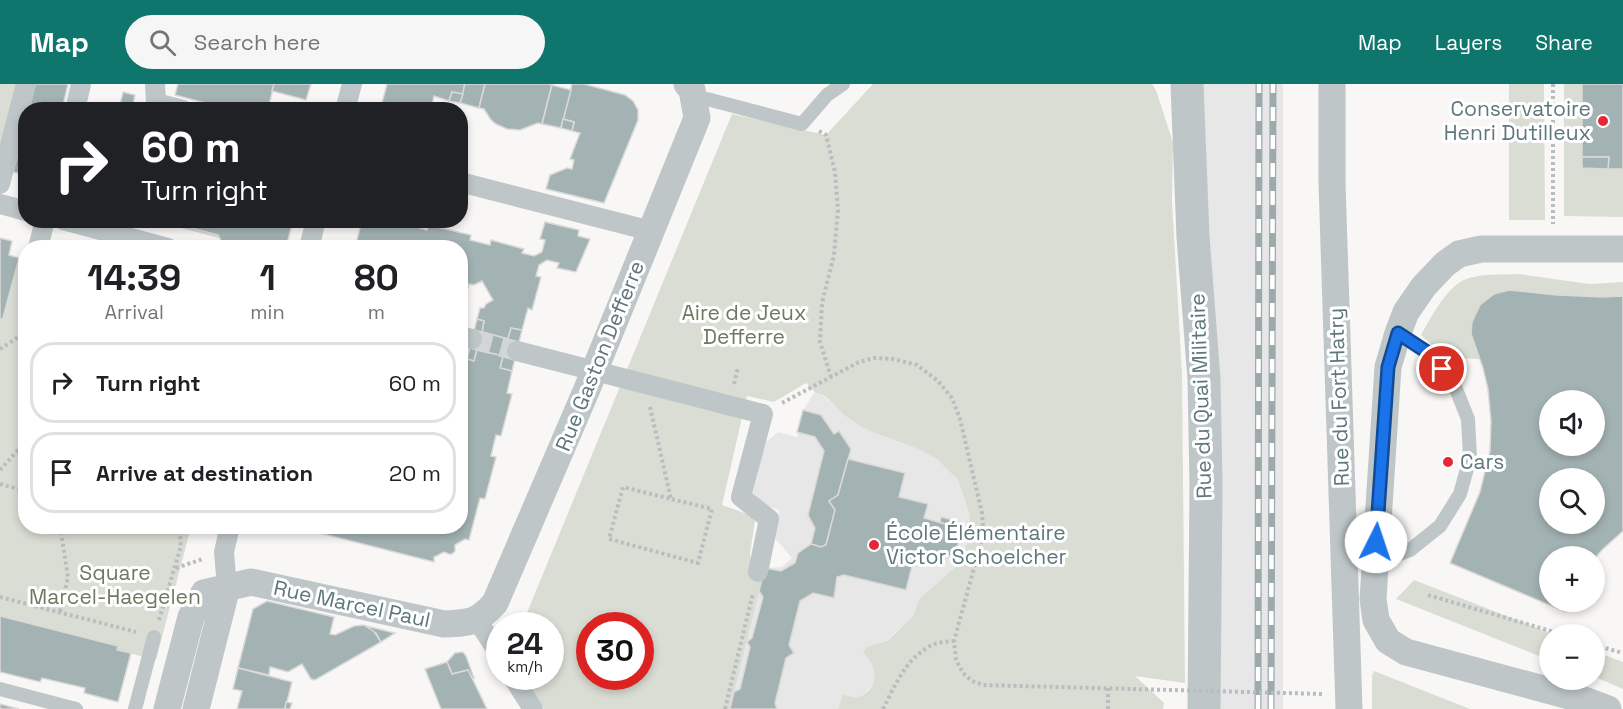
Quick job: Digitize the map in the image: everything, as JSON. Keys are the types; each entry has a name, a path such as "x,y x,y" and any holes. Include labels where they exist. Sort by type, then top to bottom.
{"street":[{"path":"21,102 26,84"},
{"path":"77,102 82,84"},
{"path":"82,84 87,102"},
{"path":"347,102 352,84"},
{"path":"1167,84 1190,168"},
{"name":"Rue du Quai Militaire","path":"1187,84 1193,237 1204,379 1206,485 1204,709"},
{"name":"Rue du Fort Hatry","path":"1332,84 1332,183 1349,709"},
{"name":"Rue Gaston Defferre","path":"477,620 495,603 595,370 697,118 691,94"},
{"path":"0,184 18,115"},
{"path":"468,184 651,231"},
{"path":"0,204 18,210"},
{"path":"0,213 18,213"},
{"path":"120,228 149,240"},
{"path":"1608,709 1584,700 1406,652 1388,641 1376,620 1372,599 1388,367 1406,312 1424,286 1445,264 1460,254 1481,249 1623,249"},
{"path":"517,351 763,414 741,497 769,519 758,572"},
{"path":"196,709 227,587 224,552 228,534"},
{"name":"Rue Marcel Paul","path":"167,709 191,617 204,594 227,587 251,582 444,624 477,620"},
{"path":"477,620 486,634"},
{"path":"521,690 533,709"}],"lane":[{"path":"691,94 802,124 827,95 843,84"},
{"path":"1374,564 1410,550 1440,526 1460,494 1470,458 1468,419 1455,384 1430,354 1398,333"},
{"path":"135,709 154,637"},
{"path":"0,689 76,709"}],"path":[{"path":"1552,84 1553,248"},
{"path":"802,124 826,135 835,172 838,210 834,255 822,303 820,342 831,376"},
{"path":"0,349 18,337"},
{"path":"763,414 831,376 859,362 874,358 893,359 916,365 938,381 952,398 960,419 982,513 983,527 982,539 954,641 956,660 963,673 972,681 983,685 1323,694"},
{"path":"644,383 671,499"},
{"path":"0,470 18,450"},
{"path":"0,484 18,489"},
{"path":"712,509 698,563 609,539 623,487 712,509 722,506"},
{"path":"60,612 68,577 61,534"},
{"path":"725,709 758,572"},
{"path":"1428,595 1539,628"},
{"path":"0,597 154,637"},
{"path":"883,709 897,680 925,648 941,642 954,641"},
{"path":"1605,648 1623,653"},
{"path":"1107,709 1108,688"}],"shaded area":[{"path":"1198,84 1283,84 1283,709 1213,709"},
{"name":"École Élémentaire Victor Schoelcher","path":"815,392 824,396 843,414 875,433 918,449 948,468 958,480 970,516 964,555 960,563 920,598 913,616 870,659 875,671 873,684 864,695 857,698 843,694 838,709 730,709 765,568 782,567 792,558 773,536 779,510 764,505 753,493 765,443 778,432 797,437 803,410"}],"green space":[{"path":"0,84 17,84 0,153"},
{"name":"Aire de Jeux Defferre","path":"873,84 1152,84 1173,143 1172,202 1182,373 1185,683 1135,676 1164,703 1163,709 838,709 843,694 861,696 873,684 874,670 863,653 867,647 887,641 913,616 920,598 960,563 969,534 970,516 958,480 937,459 860,426 806,383 774,402 747,396 722,505 753,516 755,521 750,553 752,571 764,573 730,709 544,709 530,690 564,690 564,612 527,612 732,114 826,135"},
{"path":"1509,84 1544,84 1545,220 1509,220"},
{"path":"1564,84 1582,84 1582,168 1623,169 1623,217 1564,216"},
{"name":"Square Marcel-Haegelen","path":"18,262 18,534 189,534 156,660 117,650 118,646 0,616 0,320 3,318"},
{"path":"1519,274 1589,284 1623,282 1623,296 1603,297 1480,359 1451,358 1437,350 1421,335 1439,305 1457,284 1477,276"},
{"path":"1414,580 1539,629 1539,656 1396,599"},
{"path":"1605,655 1623,662 1623,689 1605,681"},
{"path":"1374,671 1470,709 1372,709"}],"building":[{"path":"35,84 68,84 64,102 31,102"},
{"path":"178,84 274,84 270,102 202,102 175,95"},
{"path":"274,84 311,84 306,100 272,91"},
{"path":"387,84 465,84 463,94 452,92 449,101 434,96 433,102 382,102"},
{"path":"465,84 485,84 479,108 468,105 468,102 460,102"},
{"path":"485,84 552,85 542,124 538,123 520,130 507,129 496,124 484,109 479,108"},
{"path":"572,84 584,84 625,95 633,101 638,110 638,120 604,203 546,189 550,175 567,168 572,169 574,160 570,159 580,133 572,131 574,122 563,119"},
{"name":"Conservatoire Henri Dutilleux","path":"1582,84 1623,84 1623,169 1608,169 1609,157 1582,157"},
{"path":"552,85 571,90 561,128 542,124"},
{"path":"123,92 135,95 134,102 121,102"},
{"path":"452,92 463,94 460,102 449,101"},
{"path":"563,119 574,122 572,131 561,128"},
{"path":"18,153 18,173 13,172"},
{"path":"1582,157 1609,157 1608,169 1582,168"},
{"path":"545,222 579,230 578,236 590,239 576,272 557,268 559,263 547,260 539,265 536,276 541,277 532,310 528,308 522,330 511,328 508,339 482,332 484,321 477,319 480,308 484,308 493,300 482,281 474,285 469,284 468,288 468,240 357,240 360,228 427,230 427,228 441,228 471,235 470,240 490,245 491,240 524,249 522,253 534,256 542,252 545,240 540,239"},
{"path":"184,228 191,228 219,237"},
{"path":"191,228 291,228 288,240 221,240 218,235"},
{"path":"0,238 12,241 9,255 18,258 18,262 3,318 0,320"},
{"path":"1509,290 1557,295 1623,296 1623,531 1605,547 1539,546 1539,601 1450,563 1480,492 1490,451 1491,421 1488,389 1471,334 1472,322 1480,305 1494,294"},
{"path":"477,319 484,321 482,332 508,339 511,328 522,330 512,371 500,368 503,356 477,350 474,361 468,359"},
{"path":"477,350 503,356 500,368 512,371 507,393 512,394 501,436 496,435 491,456 496,457 485,499 480,498 469,540 465,539 455,545 455,551 452,554 444,552 434,557 434,562 324,534 468,534 468,359 474,361"},
{"path":"803,410 821,415 834,434 839,431 851,449 838,495 829,501 835,510 826,545 821,547 811,544 815,528 808,515 824,451 815,437 797,432"},
{"path":"848,459 905,473 899,497 928,504 924,518 952,526 953,520 963,523 956,552 938,563 932,554 912,566 906,590 844,575 837,577 834,598 813,593 800,601 789,645 794,653 786,658 775,703 777,709 730,709 734,692 740,689 750,647 747,642 752,638 763,597 759,591 765,568 781,571 795,563 798,553 811,544 821,547 826,545 835,510 829,501 838,495"},
{"path":"941,517 953,520 952,526 940,522"},
{"path":"267,601 334,617 330,634 335,635 354,626 364,625 373,630 381,642 315,680 311,679 302,664 288,672 270,667 269,675 238,668 253,609"},
{"path":"0,616 118,646 117,650 131,653 118,702 84,693 85,688 42,678 40,682 0,672"},
{"path":"366,626 395,633 381,642 376,633"},
{"path":"463,652 474,678 468,670 452,674 447,662 455,653"},
{"path":"447,662 452,674 468,670 487,709 441,709 425,669"},
{"path":"238,668 292,682 285,709 237,709 242,691 233,689"},
{"path":"286,702 292,703 290,709 285,709"},
{"path":"0,704 19,709 0,709"}],"tunnel":[{"path":"472,339 517,351"}],"railway":[{"path":"1258,709 1259,84"},
{"path":"1271,709 1273,84"}],"place":[{"name":"Conservatoire Henri Dutilleux","path":"1603,121"},
{"name":"Cars","path":"1448,462"},
{"name":"École Élémentaire Victor Schoelcher","path":"874,545"}],"route":[{"path":"1376,542 1388,367 1398,333 1430,354 1442,369"}]}
